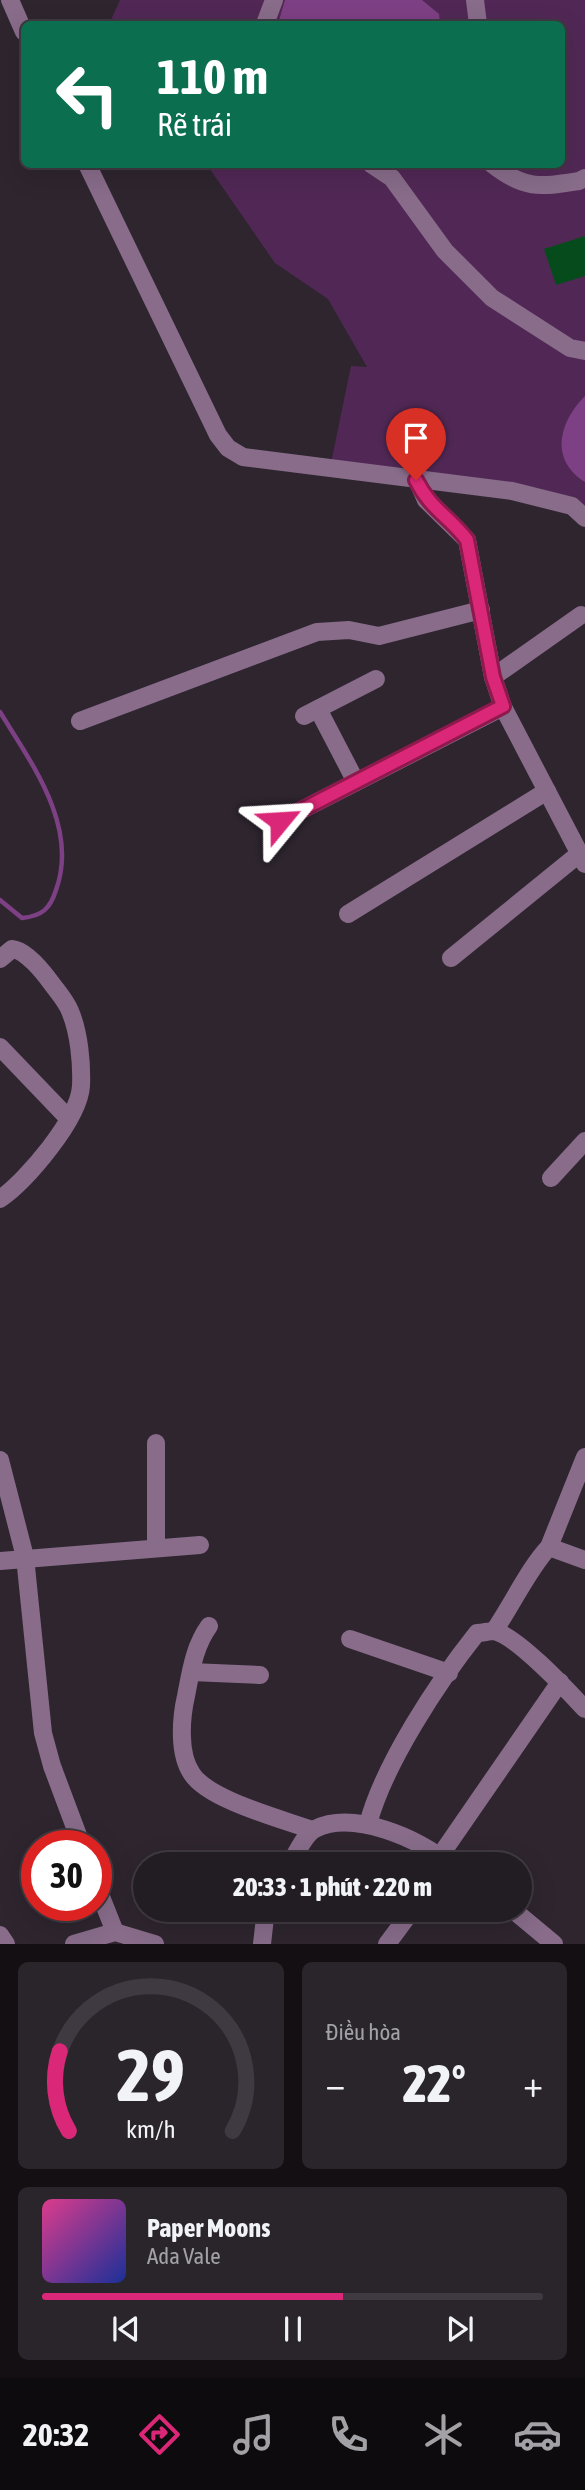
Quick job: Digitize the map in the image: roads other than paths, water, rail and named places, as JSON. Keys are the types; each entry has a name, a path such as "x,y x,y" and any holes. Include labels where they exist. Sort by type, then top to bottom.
{"street":[{"path":"10,0 21,25"},
{"path":"266,21 274,0"},
{"path":"475,0 478,21"},
{"path":"89,168 218,435 228,448 243,457 512,491 572,506 585,518"},
{"path":"377,168 392,178 444,251 492,298 570,348 585,351"},
{"path":"497,168 511,179 536,187 585,178"},
{"path":"416,480 426,500 456,526 467,540 493,677 503,706 582,859 451,958"},
{"path":"79,721 317,632 349,630 379,636 481,610"},
{"path":"493,677 581,615"},
{"path":"356,782 311,713 376,679"},
{"path":"280,821 503,706"},
{"path":"348,914 547,791"},
{"path":"0,959 12,949 20,951 48,978 70,1010 78,1043 81,1088 68,1118 43,1158 0,1199"},
{"path":"0,1047 68,1118"},
{"path":"551,1178 585,1141"},
{"path":"156,1443 156,1548"},
{"path":"494,1631 521,1591 538,1559 549,1546 585,1457"},
{"path":"0,1460 24,1557 43,1733 52,1766 76,1830"},
{"path":"0,1561 200,1545"},
{"path":"549,1546 585,1560"},
{"path":"209,1626 197,1642 183,1708 183,1746 191,1774 211,1791 312,1830 340,1821 368,1824 425,1852"},
{"path":"368,1824 374,1800 398,1754 477,1633 494,1631 560,1682 585,1709"},
{"path":"350,1639 449,1673"},
{"path":"191,1672 260,1675"},
{"path":"452,1852 560,1682"},
{"path":"298,1852 312,1830"},
{"path":"111,1921 115,1932"},
{"path":"262,1944 263,1922"},
{"path":"387,1944 403,1922"},
{"path":"528,1922 554,1944"},
{"path":"75,1944 115,1932 155,1944"},
{"path":"0,1935 6,1944"}],"waterway":[{"path":"0,712 49,797 57,820 62,866 54,897 40,913 22,918 0,900"}]}
